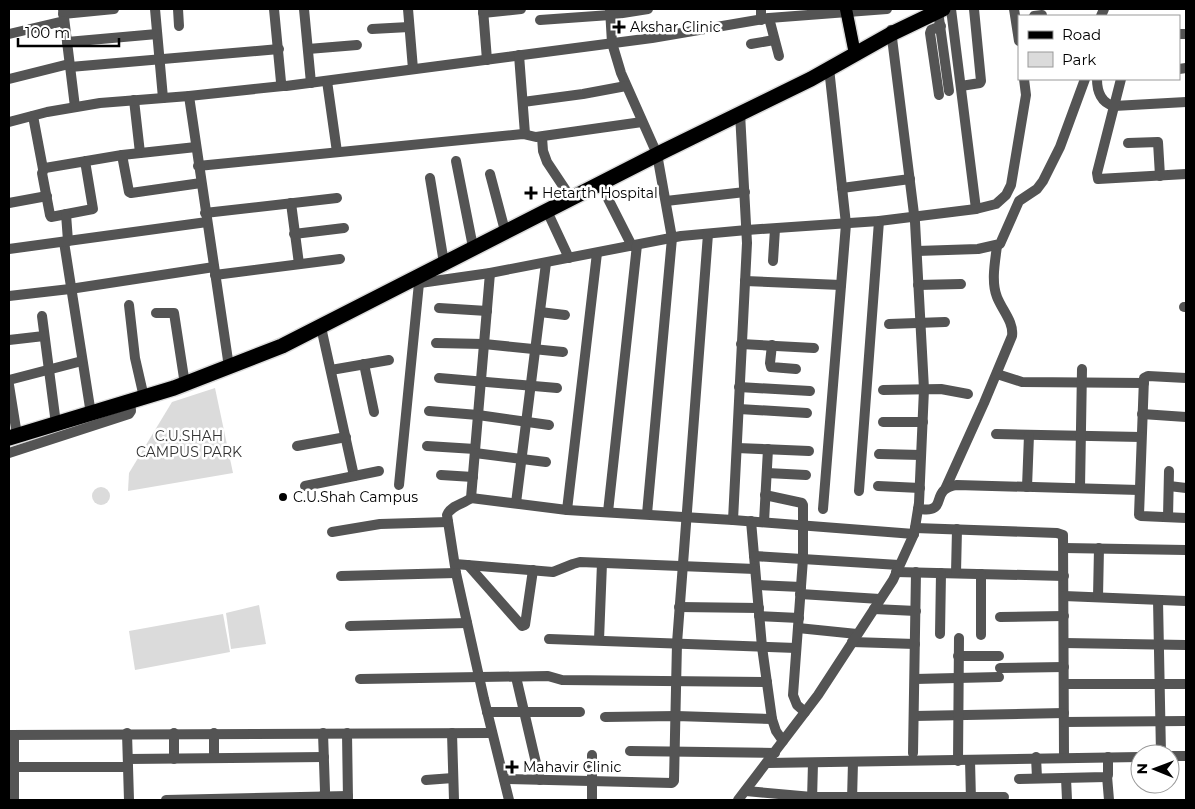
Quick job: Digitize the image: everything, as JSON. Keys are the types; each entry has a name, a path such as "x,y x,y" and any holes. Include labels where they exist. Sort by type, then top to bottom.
{"highway":[{"path":"137,397 152,395 282,346 322,327 418,280 547,211 570,196 891,32 941,12"},
{"path":"13,437 91,414 184,378 228,365 443,256 600,183 656,152 740,113 829,68 854,51"}],"main road":[{"path":"846,11 854,51"}],"street":[{"path":"9,34 63,15 114,9"},
{"path":"155,9 163,98"},
{"path":"178,9 179,26"},
{"path":"274,9 283,86"},
{"path":"304,9 311,83"},
{"path":"408,9 413,69"},
{"path":"487,60 483,11 521,9"},
{"path":"540,20 648,9"},
{"path":"762,9 771,16 778,56"},
{"path":"9,122 100,102 189,96 327,81 612,43 790,13 887,9"},
{"path":"961,86 980,83 981,81 974,9"},
{"path":"610,12 612,43 626,86 656,152 672,238 647,514"},
{"path":"941,12 961,86 976,210"},
{"path":"941,12 949,91"},
{"path":"939,95 930,33 941,12"},
{"path":"63,15 75,107"},
{"path":"1016,16 1018,37"},
{"path":"372,29 409,27"},
{"path":"738,800 805,712 874,609 898,569 914,531 920,488 924,389 914,217 891,32"},
{"path":"67,42 157,34"},
{"path":"751,44 774,40"},
{"path":"308,49 357,45"},
{"path":"9,79 70,65 160,60 279,49"},
{"path":"519,55 525,134"},
{"path":"823,509 846,224 829,68"},
{"path":"996,204 1006,195 1011,184 1026,95 1024,80"},
{"path":"916,251 978,249 997,246 1002,241 1016,206 1043,181 1060,146 1085,80"},
{"path":"1098,80 1099,94 1114,106 1186,102"},
{"path":"1122,80 1097,173 1098,179 1186,174"},
{"path":"327,81 337,152"},
{"path":"523,102 626,86"},
{"path":"189,96 228,365"},
{"path":"134,100 140,153"},
{"path":"733,520 747,230 740,113"},
{"path":"33,116 51,216 93,209 86,161"},
{"path":"198,166 525,134 533,137 642,122"},
{"path":"542,136 543,151 547,162 570,196"},
{"path":"1128,143 1158,142 1160,176"},
{"path":"43,169 122,155 196,147"},
{"path":"122,155 129,192 201,183"},
{"path":"456,161 472,242"},
{"path":"490,174 504,226"},
{"path":"430,178 443,256"},
{"path":"842,188 910,179"},
{"path":"600,183 634,245 608,512"},
{"path":"666,201 744,192"},
{"path":"9,203 46,196"},
{"path":"9,249 291,203 337,198"},
{"path":"291,203 299,264"},
{"path":"400,485 418,280 490,273 672,238 747,230 879,221 976,210 996,204 1016,206"},
{"path":"547,211 569,258"},
{"path":"66,214 70,289 91,414"},
{"path":"860,491 879,221"},
{"path":"294,234 344,228"},
{"path":"773,261 775,228"},
{"path":"504,779 674,783 677,643 708,234"},
{"path":"918,510 937,506 1011,341 1012,326 995,290 997,246"},
{"path":"567,510 597,253"},
{"path":"9,296 214,271 340,259"},
{"path":"516,504 546,263"},
{"path":"471,498 490,273"},
{"path":"745,281 841,285"},
{"path":"918,285 961,284"},
{"path":"9,453 129,414 137,397 129,306"},
{"path":"439,308 487,311"},
{"path":"540,312 565,315"},
{"path":"156,313 174,313 184,378"},
{"path":"42,316 56,424"},
{"path":"889,324 945,322"},
{"path":"322,327 354,476"},
{"path":"9,340 44,336"},
{"path":"436,343 484,344 563,352"},
{"path":"741,344 814,348"},
{"path":"772,345 771,367 796,369"},
{"path":"331,370 389,360"},
{"path":"9,380 82,361"},
{"path":"364,364 374,412"},
{"path":"1080,488 1082,369"},
{"path":"997,374 1022,382 1144,383"},
{"path":"1186,378 1148,376 1144,378 1139,516 1186,518"},
{"path":"439,378 481,380 557,388"},
{"path":"9,385 13,437"},
{"path":"739,387 810,391"},
{"path":"883,390 941,389 968,394"},
{"path":"738,409 807,413"},
{"path":"430,412 478,415 549,425"},
{"path":"1142,414 1186,417"},
{"path":"883,422 923,422"},
{"path":"996,434 1141,437"},
{"path":"1027,487 1029,435"},
{"path":"297,446 346,437"},
{"path":"427,446 546,462"},
{"path":"737,448 809,451"},
{"path":"764,522 768,449"},
{"path":"879,454 922,455"},
{"path":"305,486 379,470"},
{"path":"1168,517 1169,471"},
{"path":"767,473 806,475"},
{"path":"442,475 473,477"},
{"path":"946,487 957,485 1140,490"},
{"path":"878,486 920,488"},
{"path":"1168,486 1186,488"},
{"path":"766,496 802,503 804,525 803,559 793,695 796,705 805,712"},
{"path":"509,800 467,623 455,568 448,522 449,511 471,498 567,510 804,525 914,531 958,529 1057,533 1063,535 1064,757"},
{"path":"751,521 762,646 772,719 776,731 783,741"},
{"path":"332,532 380,524 448,522"},
{"path":"956,573 958,529"},
{"path":"1064,548 1186,550"},
{"path":"1098,597 1099,548"},
{"path":"754,556 803,559 916,572 1064,576"},
{"path":"341,576 455,568 468,565 554,572 576,562 755,569"},
{"path":"599,640 602,563"},
{"path":"468,565 522,626 525,625 533,570"},
{"path":"913,754 916,572"},
{"path":"940,634 941,573"},
{"path":"981,574 981,635"},
{"path":"757,585 880,599"},
{"path":"1064,596 1186,601"},
{"path":"1158,600 1161,744"},
{"path":"680,607 759,612 855,638 915,644"},
{"path":"874,609 916,611"},
{"path":"1000,617 1064,616"},
{"path":"350,626 467,623"},
{"path":"958,760 959,638"},
{"path":"549,639 796,648"},
{"path":"1064,643 1186,645"},
{"path":"958,656 999,656"},
{"path":"914,679 958,678 1064,667"},
{"path":"360,679 548,676 562,680 767,682"},
{"path":"516,677 540,780"},
{"path":"1064,684 1186,684"},
{"path":"487,712 580,712"},
{"path":"604,717 676,716 772,719"},
{"path":"914,716 1186,721"},
{"path":"174,733 174,759"},
{"path":"214,733 214,758"},
{"path":"323,733 323,798"},
{"path":"166,800 348,798 347,733"},
{"path":"452,733 454,800"},
{"path":"14,800 11,735 492,733"},
{"path":"127,734 129,800"},
{"path":"630,751 775,752"},
{"path":"592,755 592,800"},
{"path":"11,767 128,763 174,759 324,757"},
{"path":"1036,757 1037,778"},
{"path":"767,763 970,760 1036,757 1130,757"},
{"path":"1108,757 1108,800"},
{"path":"970,760 971,799"},
{"path":"812,798 813,762"},
{"path":"852,799 853,762"},
{"path":"1019,779 1108,776"},
{"path":"426,780 453,778"},
{"path":"1066,778 1067,800"},
{"path":"746,791 812,798 852,799 971,799 1004,797"}],"green space":[{"name":"C.U.SHAH CAMPUS PARK","path":"215,388 233,473 128,491 129,473 172,402"},
{"path":"101,487 107,490 110,496 107,502 101,505 95,502 92,496 95,490"},
{"path":"259,605 266,644 231,649 226,613"},
{"path":"223,614 230,652 135,670 129,631"}],"place":[{"name":"Akshar Clinic","path":"619,27"},
{"name":"Hetarth Hospital","path":"531,193"},
{"name":"C.U.Shah Campus","path":"283,497"},
{"name":"Mahavir Clinic","path":"512,767"}]}
